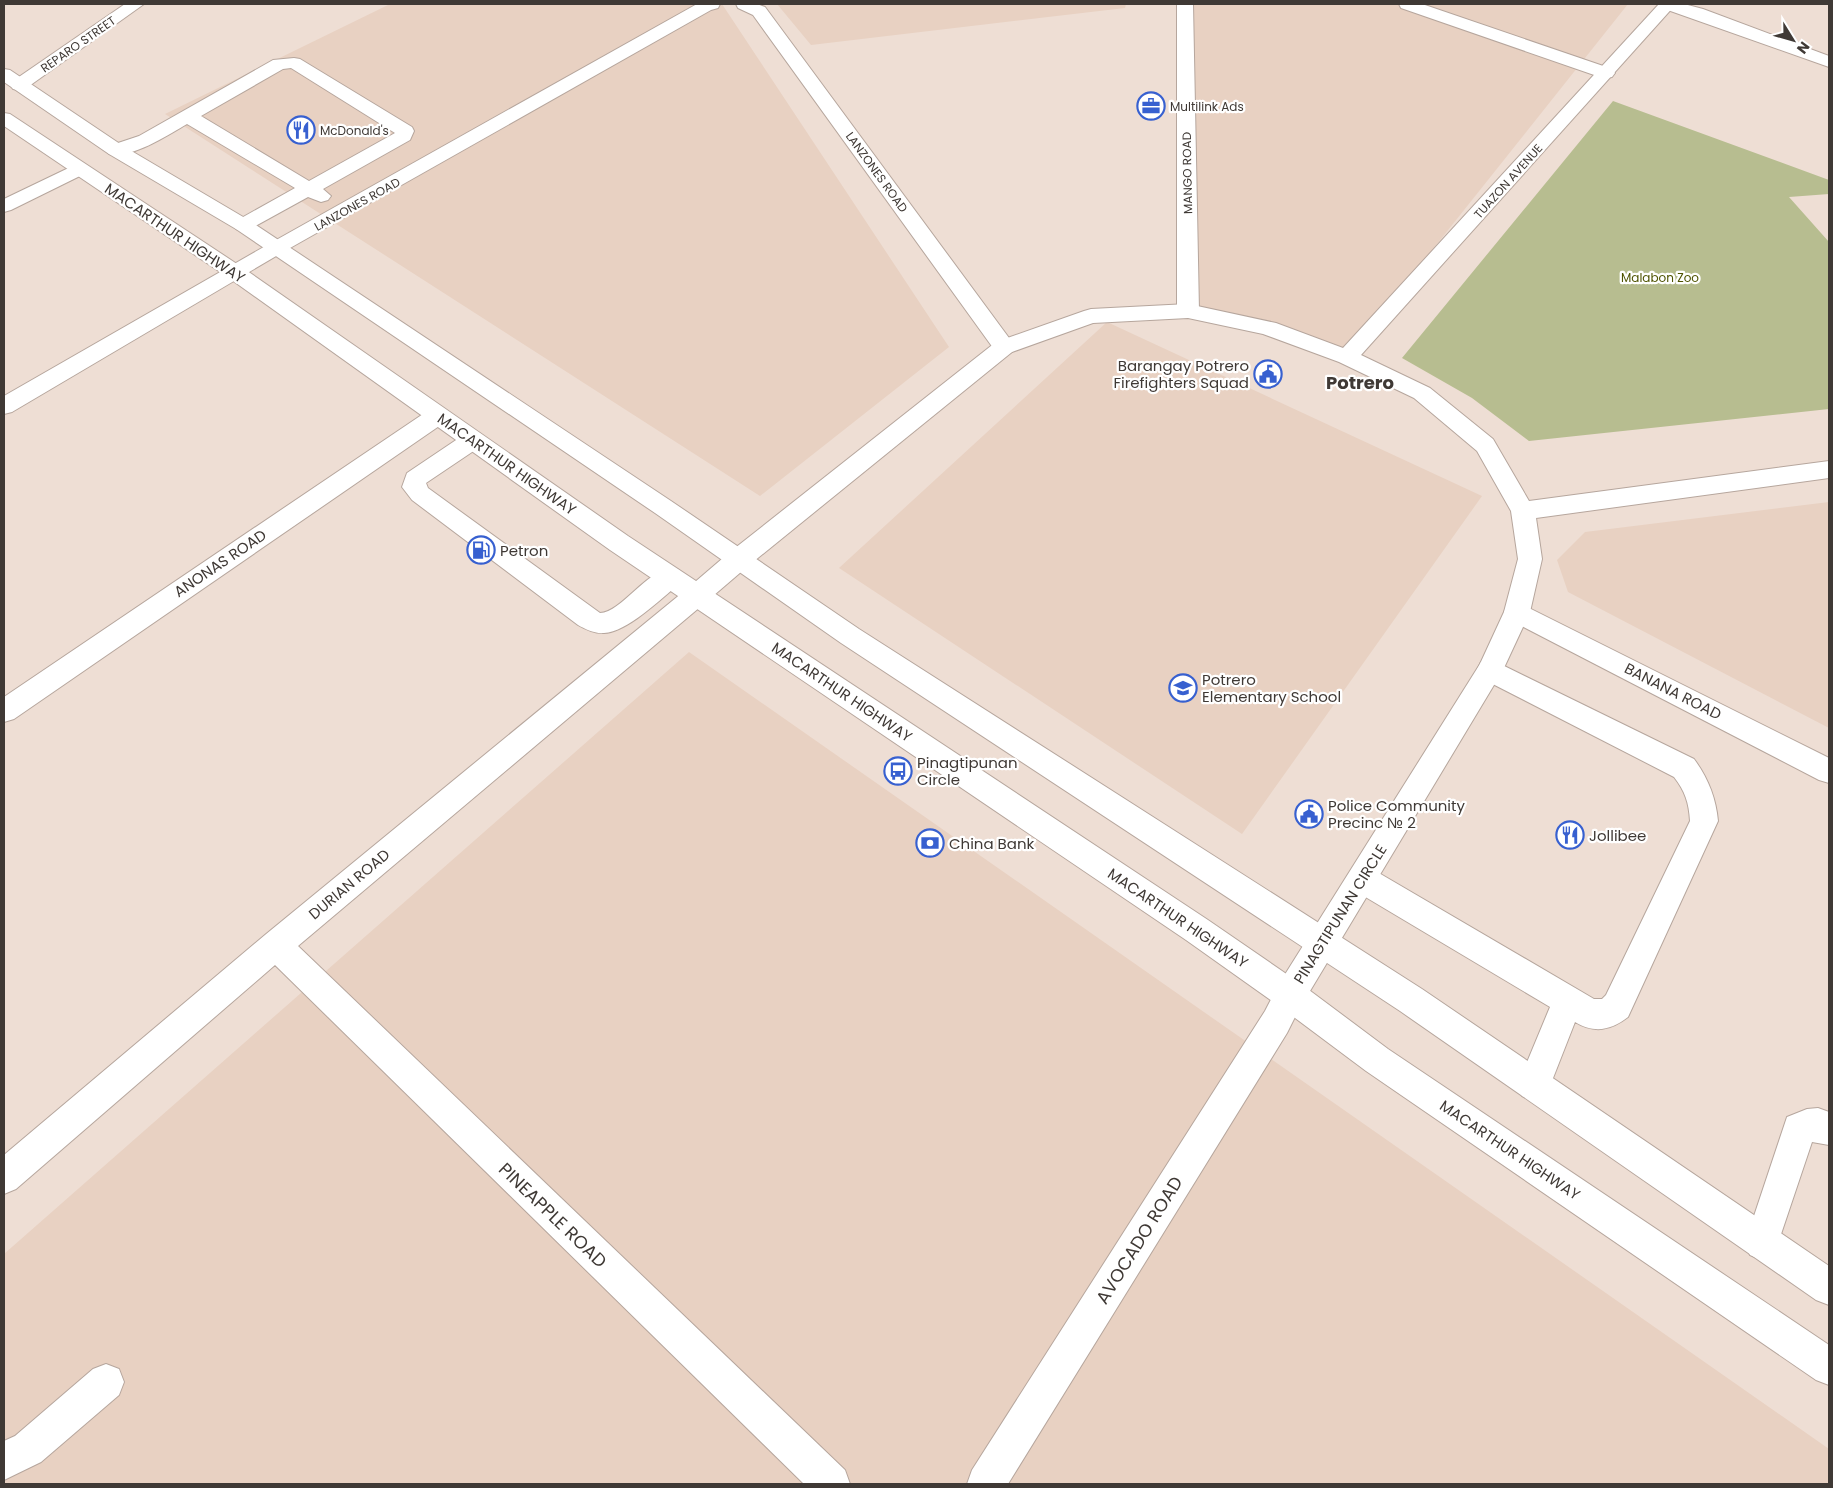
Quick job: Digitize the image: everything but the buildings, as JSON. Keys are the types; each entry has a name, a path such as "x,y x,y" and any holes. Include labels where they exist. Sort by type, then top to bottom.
{"main road":[{"name":"REPARO STREET","path":"11,79 136,4"},
{"name":"LANZONES ROAD","path":"4,406 236,273 276,248 346,211 705,6 712,4"},
{"name":"LANZONES ROAD","path":"744,4 759,11 1004,347"},
{"name":"MANGO ROAD","path":"1184,4 1188,311"},
{"path":"1407,4 1606,72"},
{"path":"1668,4 1829,62"},
{"name":"TUAZON AVENUE","path":"1347,357 1668,4"},
{"path":"116,150 146,140 279,64 294,63 405,132 403,136 243,225"},
{"path":"11,79 116,150 243,225 739,559 850,636 1411,1000 1762,1243 1829,1287"},
{"path":"187,116 346,211"},
{"name":"MACARTHUR HIGHWAY","path":"4,118 236,273 437,416 670,577 1197,930 1290,995 1377,1060 1829,1367"},
{"path":"4,206 79,169"},
{"name":"PINAGTIPUNAN CIRCLE","path":"697,595 739,559 1004,347 1091,316 1188,311 1268,328 1347,357 1422,393 1485,445 1523,511 1530,559 1517,612 1490,670 1290,995"},
{"name":"ANONAS ROAD","path":"4,711 437,416"},
{"path":"473,440 415,479 414,488 587,618 597,623 607,623 670,577"},
{"path":"1523,511 1829,470"},
{"name":"DURIAN ROAD","path":"4,1177 276,945 697,595"},
{"name":"BANANA ROAD","path":"1517,612 1829,771"},
{"path":"1362,879 1591,1014 1607,1014 1617,1006 1704,821 1703,802 1696,783 1684,768 1490,670"},
{"name":"PINEAPPLE ROAD","path":"276,945 831,1484"},
{"name":"AVOCADO ROAD","path":"986,1484 1271,1030 1290,995"},
{"path":"1534,1084 1568,1002"},
{"path":"1762,1243 1799,1129 1810,1124 1823,1125 1829,1129"},
{"path":"4,1461 28,1449 106,1382"}],"shaded area":[{"path":"390,4 722,4 949,347 760,496 165,114"},
{"path":"777,4 1126,4 1125,8 811,45"},
{"path":"1189,4 1628,4 1351,352 1182,304"},
{"name":"Potrero Elementary School","path":"1107,322 1482,496 1242,834 839,568"},
{"path":"1829,502 1829,728 1568,592 1557,560 1585,532"},
{"path":"689,652 1829,1449 1829,1484 4,1484 4,1254"}],"green space":[{"name":"Malabon Zoo","path":"1613,101 1829,180 1829,194 1789,197 1829,242 1829,409 1529,441 1472,398 1402,358"}],"place":[{"name":"Multilink Ads","path":"1151,106"},
{"name":"McDonald's","path":"301,130"},
{"name":"Barangay Potrero Firefighters Squad","path":"1268,374"},
{"name":"Petron","path":"481,550"},
{"name":"Potrero Elementary School","path":"1183,688"},
{"name":"Pinagtipunan Circle","path":"898,771"},
{"name":"Police Community Precinc № 2","path":"1309,814"},
{"name":"Jollibee","path":"1570,835"},
{"name":"China Bank","path":"930,843"}],"district":[{"name":"Potrero","path":"1360,382"}]}
